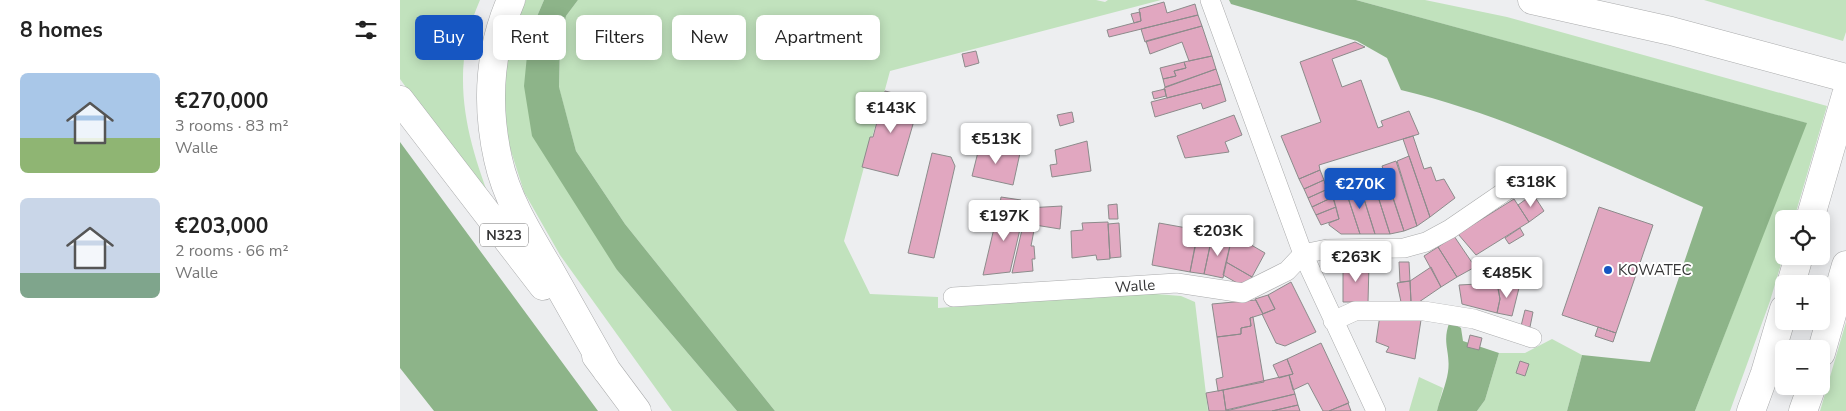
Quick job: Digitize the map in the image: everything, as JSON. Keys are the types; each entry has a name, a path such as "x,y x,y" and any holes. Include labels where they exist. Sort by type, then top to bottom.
{"highway":[{"path":"511,0 498,34 491,70 491,104 498,160 513,202 530,236 607,370 637,411"},
{"path":"1532,0 1671,31 1846,78"},
{"path":"1817,71 1846,85"},
{"path":"1813,210 1846,95"},
{"name":"N323","path":"400,100 607,370"},
{"path":"1825,340 1846,265"},
{"path":"1751,411 1778,330"},
{"path":"1803,411 1809,395"}],"street":[{"path":"1210,0 1303,254 1376,411"},
{"path":"1303,254 1327,249 1404,248 1426,242 1450,229 1523,179"},
{"name":"Walle","path":"954,297 1178,283 1243,294 1287,271 1303,254"},
{"path":"1333,321 1355,311 1424,311 1474,319 1532,338"}],"green space":[{"path":"400,0 480,0 474,15 415,15 415,60 464,60 464,105 469,131 484,183 494,209 400,79"},
{"path":"526,0 544,0 538,15 520,15"},
{"path":"544,0 578,0 566,16 538,15"},
{"path":"578,0 1096,0 1105,2 1108,0 1161,0 890,71 844,241 870,294 938,297 938,308 1144,293 1181,296 1195,302 1208,411 775,411 625,224 576,151 559,88 560,60 566,60 566,16"},
{"path":"1229,0 1356,0 1807,123 1695,411 1567,411 1582,355 1650,362 1703,207 1517,127 1440,100 1401,90 1387,58 1357,41 1231,4"},
{"path":"1356,0 1425,0 1507,17 1827,106 1797,210 1775,210 1775,265 1781,265 1778,275 1775,275 1775,284 1770,301 1730,411 1695,411 1806,123"},
{"path":"1704,0 1846,0 1846,32 1843,41"},
{"path":"506,60 538,60 617,270 737,411 672,411 560,255 524,192 510,148 503,109"},
{"path":"527,60 560,60 559,87 576,151 625,224 775,411 737,411 617,270 532,136 524,86"},
{"path":"400,142 598,411 434,411 400,368"},
{"path":"1450,321 1461,328 1463,341 1499,353 1485,400 1477,411 1437,411 1448,372 1446,335"},
{"path":"1846,322 1846,411 1820,411 1825,395 1830,395 1830,377"},
{"path":"1552,339 1582,355 1567,411 1477,411 1485,400 1499,353 1525,353"},
{"path":"1419,377 1443,388 1437,411 1409,411"}],"building":[{"path":"1164,2 1167,13 1195,4 1198,15 1109,37 1107,30 1141,21 1139,9"},
{"path":"1140,12 1141,21 1134,23 1131,14"},
{"path":"1198,15 1202,26 1145,42 1141,29"},
{"path":"1202,26 1212,56 1189,61 1182,42 1150,54 1146,41"},
{"path":"1355,42 1365,47 1332,59 1342,87 1361,80 1378,128 1383,126 1381,121 1409,111 1419,134 1319,165 1320,170 1299,179 1281,136 1321,122 1300,62"},
{"path":"976,51 979,63 965,67 962,54"},
{"path":"1212,56 1216,69 1165,87 1163,79 1176,76 1174,71 1186,68 1184,62"},
{"path":"1184,62 1186,68 1174,71 1176,76 1163,79 1160,68"},
{"path":"1216,69 1221,84 1167,98 1164,88"},
{"path":"1221,84 1226,101 1203,109 1201,103 1155,117 1151,102"},
{"path":"1165,89 1166,96 1154,99 1152,92"},
{"path":"885,91 920,100 898,176 862,167 870,137 873,137"},
{"path":"1072,112 1074,122 1060,126 1057,115"},
{"path":"1234,115 1242,135 1225,142 1229,152 1185,158 1177,136"},
{"path":"1413,136 1424,169 1431,167 1436,181 1444,179 1455,198 1430,217 1403,139"},
{"path":"1087,141 1091,171 1052,177 1050,165 1057,164 1055,150"},
{"path":"980,144 1020,153 1013,185 972,176"},
{"path":"932,153 951,157 955,166 934,258 908,253"},
{"path":"1409,156 1430,217 1417,226 1397,161"},
{"path":"1396,161 1417,226 1404,231 1382,166"},
{"path":"1320,170 1324,180 1304,189 1299,179"},
{"path":"1372,179 1390,234 1375,234 1359,183"},
{"path":"1387,179 1404,231 1390,234 1374,184"},
{"path":"1324,180 1325,184 1328,183 1330,188 1308,198 1304,189"},
{"path":"1343,183 1360,234 1341,234 1329,225 1329,223 1339,219 1330,187"},
{"path":"1359,183 1375,234 1360,234 1345,188"},
{"path":"1330,188 1333,197 1312,207 1308,198"},
{"path":"1533,194 1544,211 1529,222 1518,205"},
{"path":"1001,197 1021,200 1019,208 1000,204"},
{"path":"1333,197 1336,207 1316,215 1312,207"},
{"path":"1514,199 1529,222 1476,255 1458,234"},
{"path":"1117,204 1118,219 1109,219 1108,205"},
{"path":"1062,206 1060,229 1035,225 1031,246 1034,246 1035,259 1032,259 1033,271 1012,273 1027,208"},
{"path":"999,207 1024,212 1010,272 983,275"},
{"path":"1336,207 1339,219 1321,225 1316,215"},
{"name":"KOWATEC","path":"1599,207 1653,225 1616,333 1562,315"},
{"path":"1108,222 1110,259 1097,260 1096,255 1072,258 1071,231 1083,230 1082,223"},
{"path":"1119,223 1121,257 1110,258 1108,224"},
{"path":"1159,223 1198,230 1190,272 1152,265"},
{"path":"1520,228 1524,235 1509,244 1505,238"},
{"path":"1198,230 1206,232 1204,245 1196,243"},
{"path":"1221,235 1232,237 1223,278 1204,274 1210,246 1214,247"},
{"path":"1454,236 1475,267 1457,277 1438,247"},
{"path":"1232,237 1241,239 1265,253 1252,277 1226,262"},
{"path":"1196,243 1210,246 1204,274 1190,272"},
{"path":"1438,247 1457,277 1441,287 1424,256"},
{"path":"1226,262 1252,277 1246,288 1223,275"},
{"path":"1399,262 1409,262 1410,281 1400,282"},
{"path":"1343,263 1369,264 1368,302 1343,302"},
{"path":"1431,267 1441,287 1419,302 1411,302 1410,281"},
{"path":"1527,267 1535,271 1524,285 1520,283"},
{"path":"1410,281 1411,302 1401,302 1397,283"},
{"path":"1291,282 1316,332 1285,346 1276,343 1262,314 1275,309 1268,295"},
{"path":"1497,283 1519,288 1512,316 1497,313 1500,299"},
{"path":"1497,283 1500,299 1497,313 1462,304 1459,285"},
{"path":"1268,295 1275,309 1263,314 1255,299"},
{"path":"1256,300 1263,314 1250,318 1251,326 1241,328 1241,334 1217,337 1212,304"},
{"path":"1525,310 1533,312 1530,327 1521,326"},
{"path":"1380,315 1421,320 1415,359 1386,352 1389,347 1376,342"},
{"path":"1253,317 1264,382 1218,391 1216,379 1223,377 1217,337 1241,334 1241,328 1251,326 1250,318"},
{"path":"1598,327 1616,333 1613,342 1595,336"},
{"path":"1470,335 1482,338 1479,350 1467,347"},
{"path":"1321,343 1349,403 1329,411 1323,411 1308,383 1293,390 1289,375 1293,374 1287,359"},
{"path":"1287,359 1293,374 1279,378 1273,365"},
{"path":"1520,361 1529,364 1525,376 1516,373"},
{"path":"1289,375 1295,394 1226,410 1223,390"},
{"path":"1223,390 1226,411 1209,411 1206,393"},
{"path":"1295,394 1298,405 1272,411 1226,411"},
{"path":"1348,403 1351,411 1329,411"},
{"path":"1298,405 1300,411 1272,411"}],"place":[{"name":"KOWATEC","path":"1608,270"}]}
